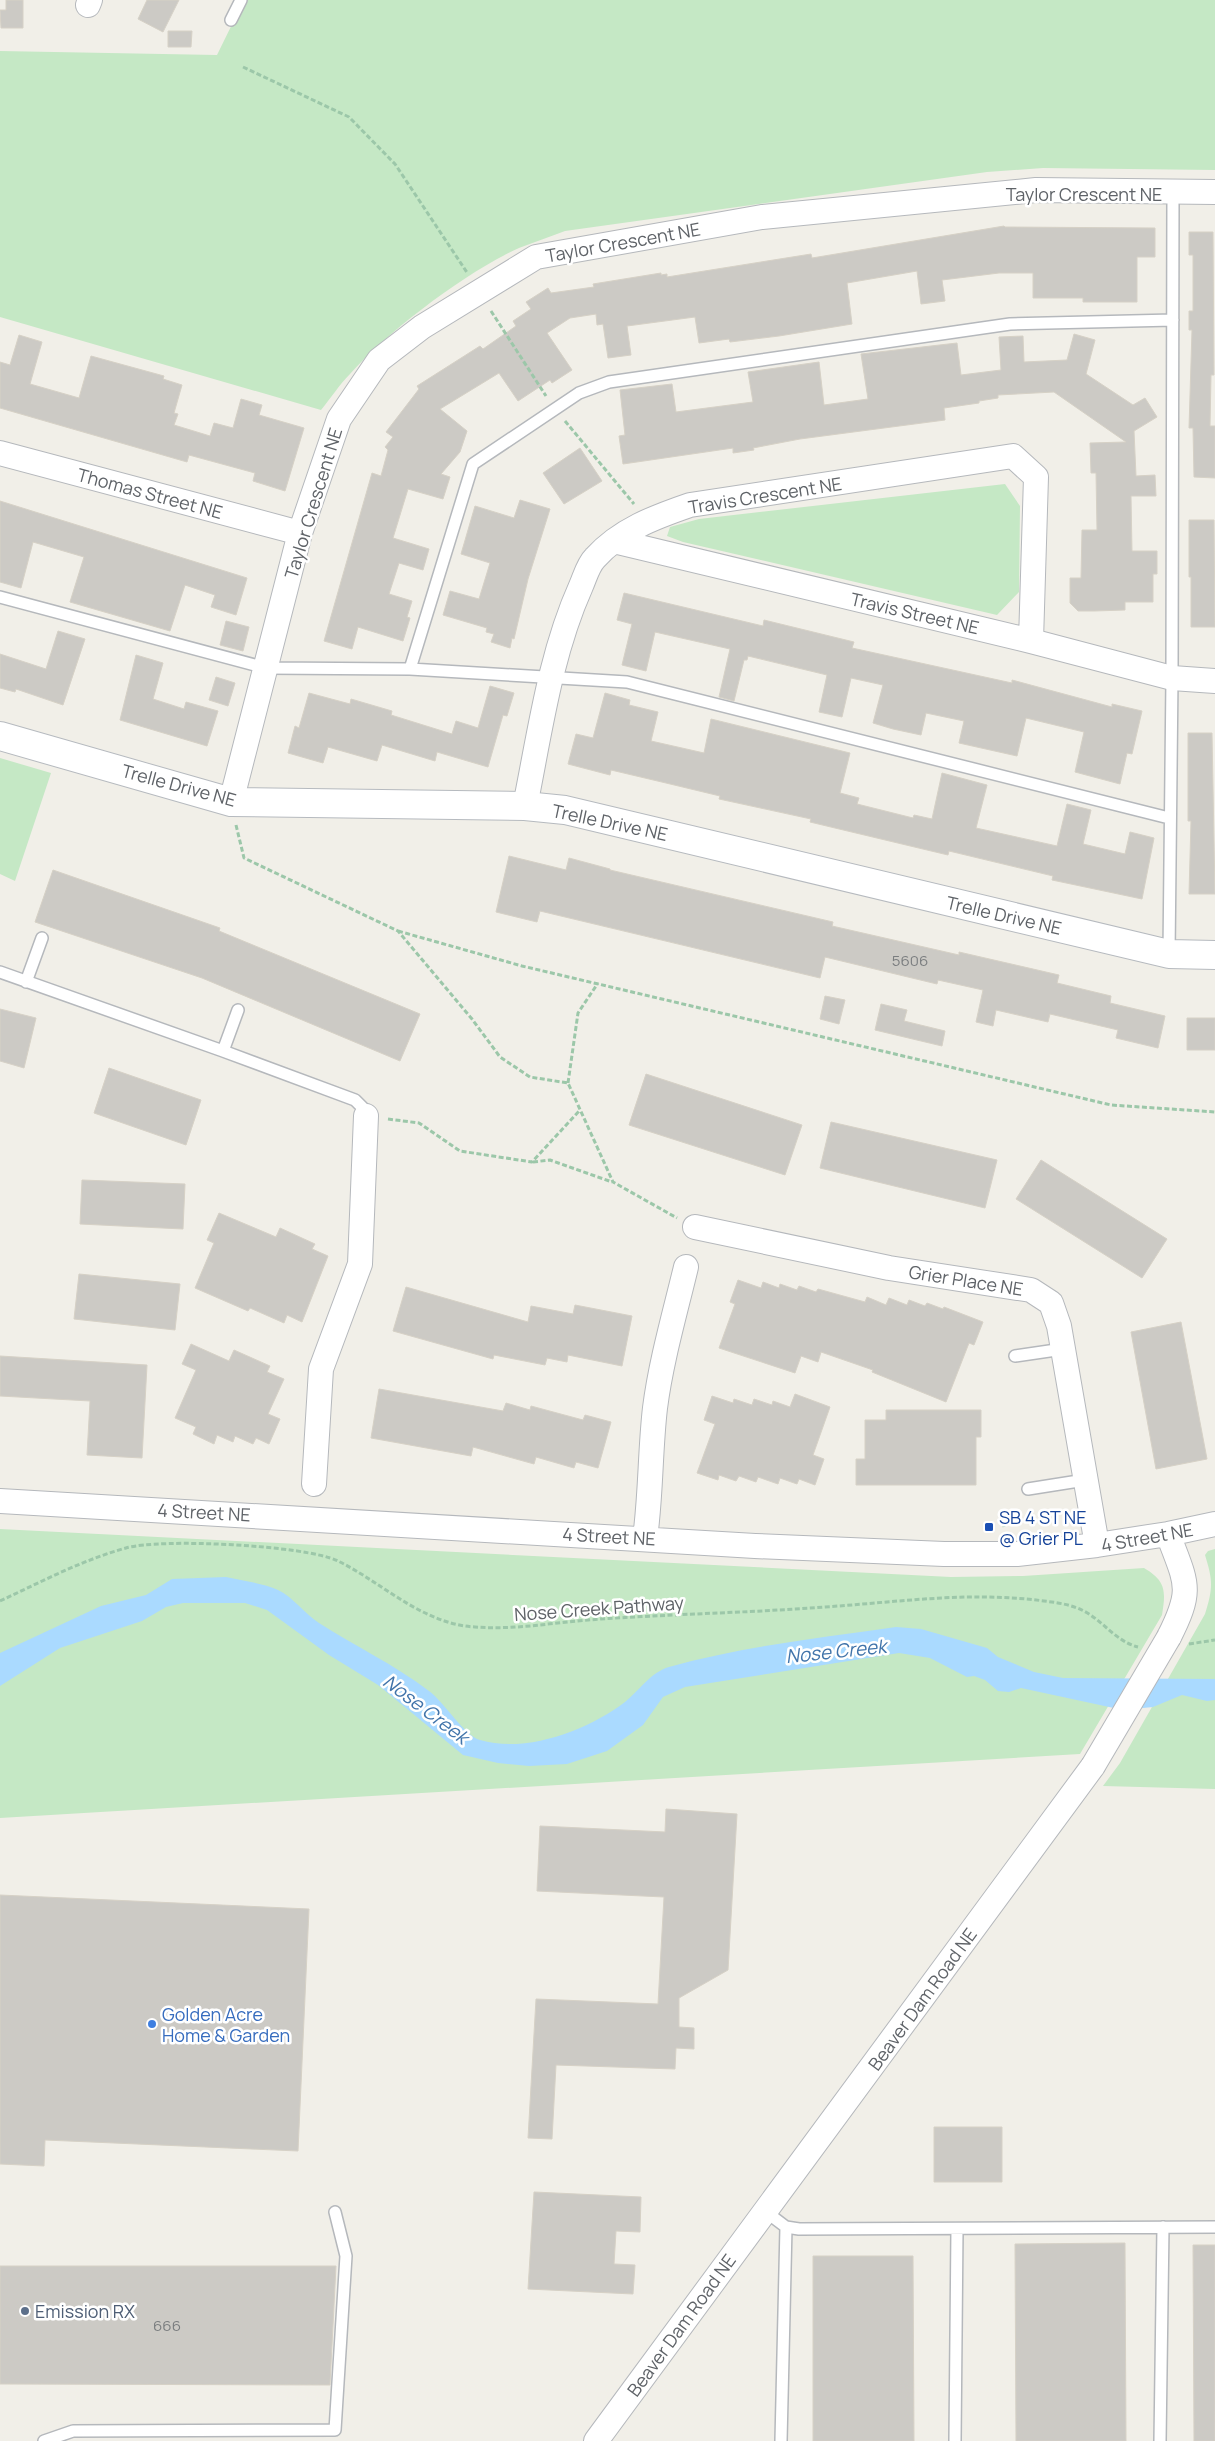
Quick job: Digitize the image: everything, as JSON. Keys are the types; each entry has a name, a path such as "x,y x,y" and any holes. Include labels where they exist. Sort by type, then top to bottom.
{"street":[{"name":"Taylor Crescent NE","path":"231,802 300,533 339,419 379,360 422,327 536,257 762,217 1036,190 1215,192"},
{"name":"Thomas Street NE","path":"0,453 300,533"},
{"name":"Travis Crescent NE","path":"525,806 551,676 576,599 593,560 614,541 647,520 690,505 1013,456 1036,477 1031,641"},
{"name":"Travis Street NE","path":"614,541 1031,641 1172,678 1215,681"},
{"name":"Trelle Drive NE","path":"0,736 231,802 525,806 565,810 1169,954 1215,955"},
{"path":"314,1484 322,1369 360,1264 366,1113"},
{"name":"Grier Place NE","path":"695,1228 889,1268 1031,1290 1050,1303 1059,1326 1097,1545"},
{"path":"645,1538 650,1502 655,1408 661,1369 686,1267"},
{"name":"4 Street NE","path":"0,1501 755,1546 944,1554 1017,1554 1097,1545 1168,1534 1215,1524"},
{"name":"Beaver Dam Road NE","path":"596,2441 1093,1766 1177,1641 1186,1592 1184,1576 1168,1534"}],"lane":[{"path":"231,20 241,0"},
{"path":"1169,954 1172,678 1173,193"},
{"path":"410,669 474,464 579,393 609,382 1010,324 1173,320"},
{"path":"0,597 266,668 410,669 627,682 1169,818"},
{"path":"26,982 42,938"},
{"path":"0,972 355,1100 366,1113"},
{"path":"223,1051 238,1010"},
{"path":"1015,1356 1063,1349"},
{"path":"1028,1489 1085,1480"},
{"path":"766,2211 786,2227 957,2229 1215,2227"},
{"path":"44,2441 73,2431 336,2430 346,2256 336,2212"},
{"path":"781,2441 786,2227"},
{"path":"1160,2441 1163,2227"},
{"path":"955,2441 957,2229"}],"path":[{"path":"242,68 349,117 395,164 470,276"},
{"path":"231,802 244,858 398,931 522,966 1111,1105 1215,1112"},
{"path":"398,931 472,1019 500,1057 530,1078 568,1082"},
{"path":"598,983 578,1013 568,1082 613,1182"},
{"path":"532,1162 580,1110"},
{"path":"366,1113 389,1120 419,1124 460,1151 532,1162 550,1160 613,1182 695,1228"},
{"path":"1003,1517 1004,1527"},
{"name":"Nose Creek Pathway","path":"0,1601 77,1565 128,1547 203,1545 270,1548 322,1555 339,1561 417,1609 441,1619 471,1627 512,1628 587,1620 826,1607 974,1595 1069,1605 1089,1614 1127,1644 1148,1646"},
{"path":"1177,1641 1215,1640"}],"green space":[{"path":"244,0 1215,0 1215,170 1043,168 987,172 565,231 519,248 452,287 406,322 366,357 321,410 0,317 0,51 217,55"},
{"path":"1005,484 1020,506 1019,592 997,615 683,542 667,536 670,527 699,519"},
{"path":"0,758 51,773 15,881 0,874"},
{"path":"0,1529 951,1577 1023,1576 1144,1568 1157,1577 1163,1587 1164,1599 1162,1615 1080,1754 0,1818"},
{"path":"1215,1549 1215,1789 1103,1786 1120,1763 1205,1614 1210,1597 1211,1584 1205,1555 1208,1551"}],"water":[{"name":"Nose Creek","path":"226,1577 266,1586 283,1593 319,1623 403,1673 429,1691 461,1726 474,1737 498,1744 536,1742 556,1737 593,1722 625,1702 656,1673 669,1667 753,1648 896,1627 921,1629 987,1648 998,1657 1034,1672 1063,1678 1215,1679 1215,1700 1207,1701 1182,1695 1153,1707 1123,1710 1021,1688 1009,1692 998,1691 985,1680 974,1676 967,1677 930,1658 899,1653 685,1687 663,1697 643,1725 607,1751 567,1764 529,1766 498,1763 463,1755 378,1685 329,1655 267,1610 245,1603 183,1603 166,1607 142,1621 60,1648 0,1686 0,1653 101,1606 146,1595 172,1579"}],"building":[{"path":"6,0 23,0 23,28 1,28 0,10 6,10"},
{"path":"147,0 179,0 163,32 138,19"},
{"path":"168,31 192,31 191,47 168,47"},
{"path":"1004,226 1155,228 1155,257 1137,257 1137,302 1083,302 1083,298 1033,298 1033,273 999,273 942,280 945,301 921,304 917,271 847,283 852,324 779,336 730,342 729,339 699,343 695,317 627,326 631,355 608,358 603,324 597,325 596,314 570,318 547,333 572,370 552,383 550,380 518,401 499,373 440,409 467,431 460,452 441,474 450,477 443,499 408,489 393,538 429,549 423,570 399,563 389,594 412,601 407,617 410,618 403,641 358,627 352,649 324,641 372,473 381,476 388,450 385,447 393,437 386,432 419,389 417,386 480,346 483,349 516,326 513,321 531,309 526,302 548,288 551,293 594,287 593,284 661,273 661,275 667,274 667,277 811,254 812,258"},
{"path":"1189,232 1213,232 1214,375 1211,375 1210,426 1215,426 1215,478 1194,477 1193,428 1189,428 1192,330 1189,330 1189,311 1193,311 1193,255 1189,255"},
{"path":"1074,334 1095,340 1086,374 1133,405 1145,398 1157,417 1134,431 1136,476 1155,475 1156,496 1131,496 1132,551 1157,551 1157,574 1153,574 1153,602 1125,602 1125,610 1094,611 1078,611 1070,603 1070,578 1081,578 1082,530 1097,530 1096,473 1091,473 1090,443 1126,442 1054,392 998,395 998,398 979,401 979,403 944,408 945,420 800,439 733,453 733,448 623,464 619,436 625,435 620,390 672,384 676,412 753,402 748,372 819,362 824,405 868,399 861,354 957,343 961,375 1001,370 999,337 1023,336 1024,362 1067,360"},
{"path":"19,335 42,342 30,384 79,398 91,356 164,376 163,379 182,385 174,413 178,414 174,425 210,436 214,423 233,428 241,399 262,405 259,415 304,428 285,491 253,481 255,473 189,455 187,462 0,408 0,362 10,365"},
{"path":"580,448 602,481 564,504 543,473"},
{"path":"520,500 550,509 528,579 514,639 512,638 510,648 491,642 494,634 486,632 487,628 443,615 450,591 479,599 490,563 461,554 475,506 514,518"},
{"path":"0,501 247,578 236,615 211,607 215,595 185,585 170,631 70,602 84,557 33,542 21,588 0,582"},
{"path":"1189,520 1214,520 1215,627 1191,627"},
{"path":"624,593 763,626 764,620 854,642 852,648 1012,683 1012,680 1112,707 1112,704 1142,711 1132,754 1127,753 1120,784 1075,772 1084,732 1026,718 1017,756 959,743 964,721 926,713 921,735 893,729 873,723 883,685 851,678 842,717 819,712 827,675 748,656 747,660 744,660 734,701 719,697 730,649 655,632 646,671 622,665 632,624 617,620"},
{"path":"226,621 249,627 243,651 220,645"},
{"path":"58,631 85,639 63,705 16,689 15,692 0,688 0,654 46,669"},
{"path":"136,655 163,663 153,699 184,709 186,702 218,711 207,746 120,720"},
{"path":"216,677 235,683 228,706 209,700"},
{"path":"490,686 514,693 507,716 503,715 488,767 437,752 435,761 382,745 377,761 328,747 323,763 288,753 295,726 299,728 309,693 350,704 351,699 392,711 391,715 452,734 456,721 478,728"},
{"path":"605,693 630,700 629,705 658,712 651,741 704,753 711,719 850,753 840,793 859,798 857,804 913,818 914,815 932,819 942,773 987,785 976,828 1057,846 1067,804 1091,810 1083,844 1125,854 1130,832 1154,838 1142,899 1052,880 1053,876 949,851 948,855 810,822 811,819 719,799 720,796 611,770 610,775 568,764 576,734 593,738"},
{"path":"1188,733 1212,733 1215,894 1189,894 1191,821 1188,821"},
{"path":"509,856 566,870 569,858 610,870 833,922 832,926 959,955 959,952 1059,975 1057,983 1111,996 1110,1003 1165,1016 1158,1048 1116,1038 1118,1030 1050,1014 1048,1022 996,1010 993,1026 976,1022 983,990 938,980 937,984 825,957 820,978 540,911 537,922 496,912"},
{"path":"53,870 220,928 219,931 420,1014 400,1061 202,978 35,922"},
{"path":"825,996 845,1000 839,1024 820,1019"},
{"path":"881,1004 907,1010 904,1021 945,1031 942,1046 875,1030"},
{"path":"0,1009 36,1018 24,1068 0,1061"},
{"path":"1187,1018 1215,1018 1215,1050 1187,1050"},
{"path":"109,1068 201,1100 186,1145 94,1113"},
{"path":"646,1074 802,1125 785,1175 629,1125"},
{"path":"831,1122 997,1160 985,1208 820,1168"},
{"path":"1041,1160 1167,1239 1142,1278 1016,1199"},
{"path":"82,1180 185,1184 183,1229 80,1224"},
{"path":"219,1213 276,1237 280,1228 315,1244 312,1249 328,1256 302,1322 287,1315 284,1323 250,1308 248,1311 195,1288 214,1243 207,1240"},
{"path":"79,1274 180,1284 175,1330 74,1319"},
{"path":"738,1280 761,1288 763,1282 779,1288 780,1284 797,1290 799,1286 816,1292 818,1289 865,1302 867,1297 886,1305 889,1298 907,1305 909,1300 925,1306 927,1303 943,1309 944,1307 983,1322 974,1345 969,1343 946,1402 872,1372 873,1370 821,1352 818,1362 801,1356 795,1373 719,1348 735,1304 730,1302"},
{"path":"406,1287 528,1322 531,1306 573,1314 575,1305 632,1316 622,1366 568,1355 567,1362 547,1358 545,1365 494,1355 493,1359 393,1331"},
{"path":"1181,1322 1207,1459 1156,1469 1131,1332"},
{"path":"191,1344 229,1361 234,1350 270,1366 267,1372 284,1379 268,1414 280,1419 269,1444 256,1438 253,1444 235,1436 233,1442 217,1435 214,1444 193,1434 196,1427 175,1418 196,1370 182,1364"},
{"path":"0,1356 147,1365 142,1458 87,1455 90,1401 0,1396"},
{"path":"379,1389 503,1411 506,1403 530,1410 531,1406 583,1420 585,1415 611,1422 598,1468 576,1462 574,1468 536,1457 534,1464 473,1447 471,1456 371,1438"},
{"path":"795,1394 830,1407 813,1455 824,1459 815,1485 799,1479 797,1484 780,1478 778,1484 758,1477 756,1482 739,1476 736,1481 719,1475 718,1480 697,1473 715,1424 704,1420 712,1396 733,1403 734,1399 752,1405 754,1399 772,1405 773,1401 790,1407"},
{"path":"886,1410 981,1410 981,1437 976,1437 976,1485 856,1485 856,1459 865,1459 865,1420 886,1420"},
{"path":"666,1809 737,1814 728,1970 679,1998 679,2027 694,2028 694,2049 676,2048 675,2069 556,2065 552,2139 528,2138 536,1999 658,2004 664,1897 537,1891 540,1826 665,1832"},
{"name":"Golden Acre Home & Garden","path":"0,1895 309,1909 298,2151 45,2140 44,2166 0,2164"},
{"path":"934,2127 1002,2127 1002,2182 934,2182"},
{"path":"534,2192 641,2197 640,2232 616,2231 614,2264 635,2265 633,2294 528,2289"},
{"path":"1125,2243 1126,2441 1016,2441 1015,2244"},
{"path":"1193,2245 1215,2245 1215,2441 1194,2441"},
{"path":"813,2256 913,2256 914,2441 813,2441"},
{"path":"0,2266 336,2266 330,2385 0,2384"}],"place":[{"name":"SB 4 ST NE @ Grier PL","path":"989,1527"},
{"name":"Golden Acre Home & Garden","path":"152,2024"},
{"name":"Emission RX","path":"25,2311"}]}
